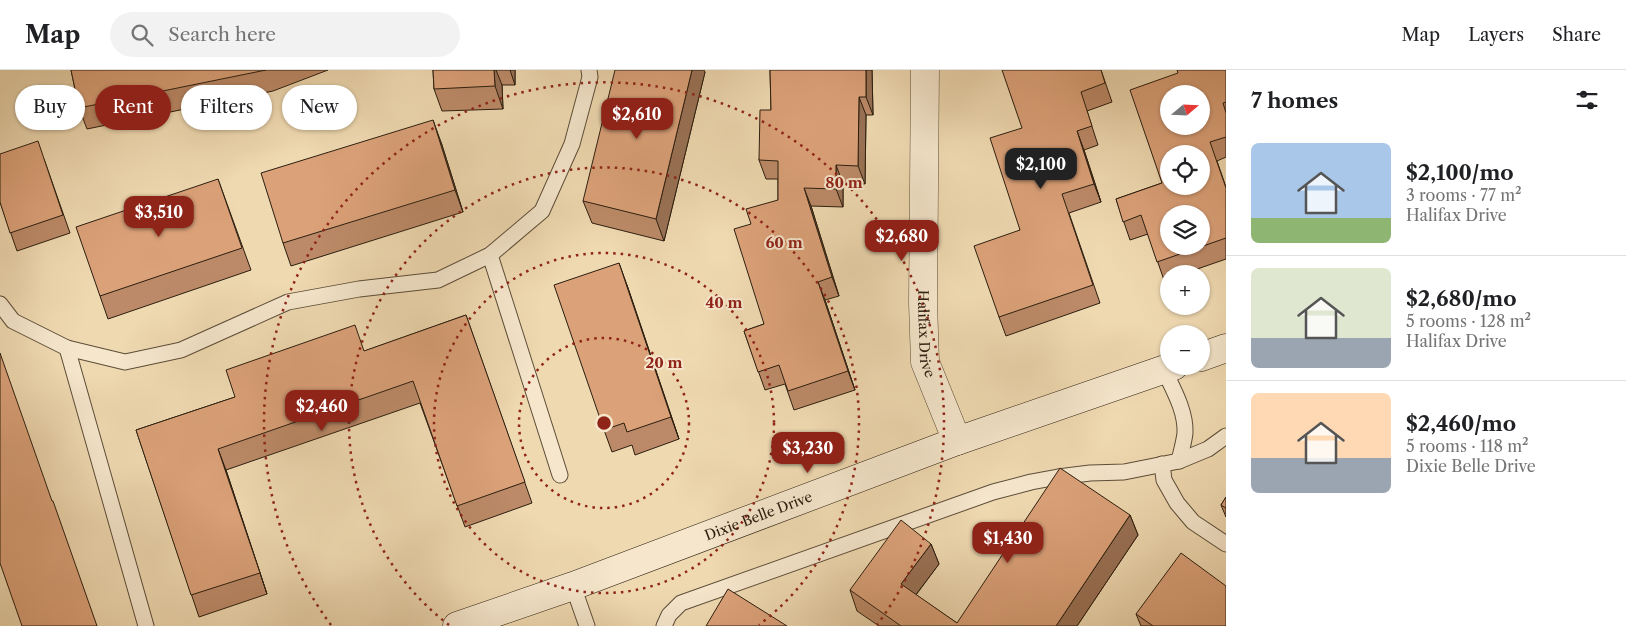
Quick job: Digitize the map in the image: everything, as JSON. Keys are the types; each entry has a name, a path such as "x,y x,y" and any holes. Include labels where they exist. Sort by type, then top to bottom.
{"street":[{"name":"Halifax Drive","path":"925,70 923,302 926,362 956,441"},
{"path":"1210,354 1226,348"},
{"name":"Dixie Belle Drive","path":"457,626 574,586 956,441 1160,371"}],"lane":[{"path":"0,304 13,321 67,348 124,362 181,350 288,302 359,289 438,280 490,255 542,211 572,144 590,77 589,70"},
{"path":"490,255 560,475"},
{"path":"67,348 146,626"},
{"path":"1171,375 1185,433 1179,461"},
{"path":"664,626 669,615 682,603 993,492 1058,477 1090,473 1124,472 1179,461 1208,449 1226,436"},
{"path":"1162,464 1164,480 1177,503 1193,522 1226,544"},
{"path":"574,586 587,626"}],"building":[{"path":"71,70 266,70 192,85 181,85 181,87 171,89 171,85 95,85 95,105 85,107 85,85 74,85"},
{"path":"433,70 494,70 495,86 434,89"},
{"path":"615,70 692,70 656,219 583,201"},
{"path":"770,70 866,70 866,97 859,97 858,166 836,165 836,189 804,188 832,277 818,282 848,371 788,391 779,365 758,372 744,331 764,324 734,229 751,224 746,209 778,200 778,161 759,160 760,110 771,110"},
{"path":"1002,70 1101,70 1105,83 1081,92 1092,126 1077,131 1094,184 1062,194 1093,285 999,317 974,246 1020,230 990,138 1022,128"},
{"path":"1177,70 1226,70 1226,102 1223,103 1226,113 1226,137 1210,142 1226,188 1226,238 1210,244 1210,205 1160,205 1160,255 1177,255 1157,262 1141,215 1123,222 1116,199 1160,184 1160,195 1210,195 1210,145 1160,145 1160,177 1130,90 1178,73"},
{"path":"433,120 455,190 283,243 261,173"},
{"path":"38,141 63,215 10,233 0,202 0,154"},
{"path":"218,179 242,248 100,296 76,227"},
{"path":"619,263 671,417 627,432 624,423 604,430 554,285"},
{"path":"466,315 525,482 457,506 413,381 218,449 260,573 191,595 136,430 235,397 226,370 355,325 364,351"},
{"path":"0,353 97,626 22,626 0,563"},
{"path":"1060,468 1130,515 1056,626 901,626 850,590 901,520 931,544 901,584 957,623"},
{"path":"1226,497 1226,508 1221,505"},
{"path":"1181,553 1226,586 1226,626 1153,626 1136,614"},
{"path":"728,589 787,626 706,626"}]}
